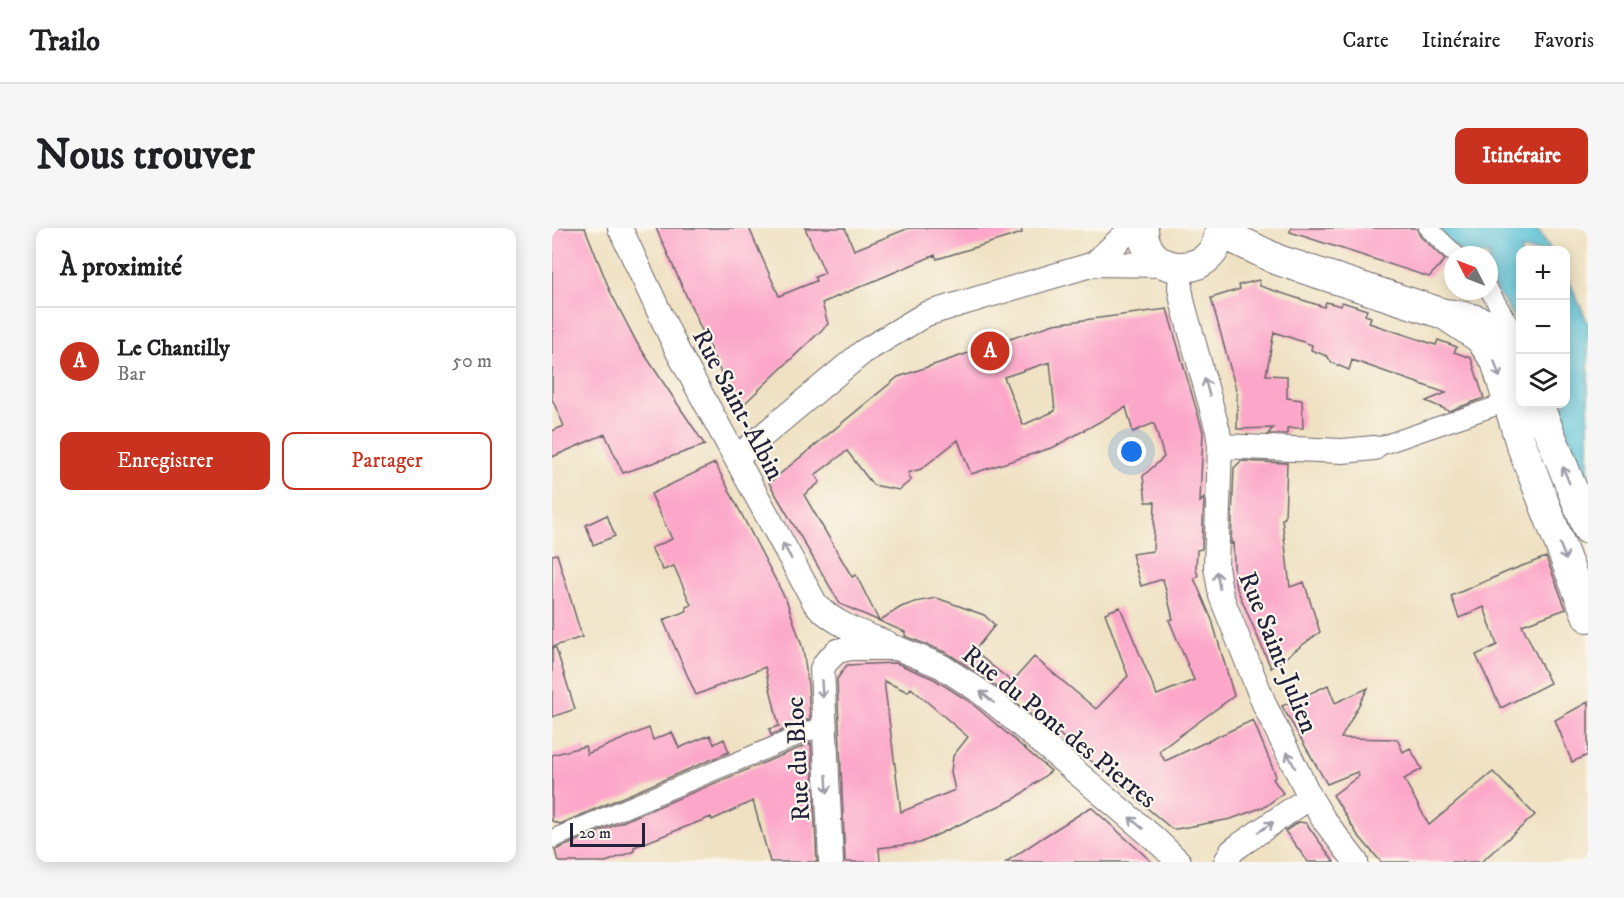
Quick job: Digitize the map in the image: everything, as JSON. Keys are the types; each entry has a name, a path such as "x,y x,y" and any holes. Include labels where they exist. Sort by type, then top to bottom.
{"street":[{"name":"Rue Saint-Albin","path":"620,228 678,352 815,603"},
{"path":"1094,264 1132,228"},
{"path":"1143,228 1144,240 1158,260 1183,265 1214,250 1221,228 1235,239 1278,260 1444,314 1466,316 1481,321 1504,337 1518,354"},
{"path":"1428,228 1447,246"},
{"path":"736,458 863,352 915,319 941,308 1094,264 1183,265 1237,258 1278,260"},
{"name":"Rue Saint-Julien","path":"1183,265 1180,288 1183,304 1216,418 1220,447 1217,580 1225,609 1265,706 1310,797 1324,820 1356,862"},
{"path":"1494,300 1519,354"},
{"path":"1444,314 1469,329 1486,344 1496,362 1520,441 1588,617"},
{"path":"1220,447 1343,451 1374,448 1508,402"},
{"path":"1540,408 1588,529"},
{"name":"Rue du Pont des Pierres","path":"815,603 822,611 840,623 941,666 978,690 1154,838 1179,862"},
{"name":"Rue du Pont des Pierres","path":"831,656 837,651 851,648 897,648"},
{"name":"Rue du Bloc","path":"831,656 822,669 821,676 831,862"},
{"path":"552,839 824,725"},
{"path":"1226,862 1232,851 1310,797"}],"water":[{"path":"1435,228 1537,228 1548,246 1516,246 1516,320 1498,293 1498,246 1454,246"},
{"path":"1570,283 1588,324 1588,481 1557,408 1570,408"}],"building":[{"path":"552,228 585,228 610,291 637,343 705,445 623,473 605,434 552,457 552,431 564,426 552,399"},
{"path":"656,228 749,228 779,296 816,281 815,277 825,273 805,228 845,228 854,250 909,228 1021,228 1022,233 937,259 935,255 822,303 828,324 744,404 734,402"},
{"path":"1291,228 1415,228 1444,261 1429,277 1290,232"},
{"path":"1259,280 1260,286 1324,307 1326,302 1341,306 1342,302 1367,310 1365,315 1371,317 1369,323 1436,345 1438,340 1457,347 1454,352 1471,358 1484,398 1449,411 1426,401 1446,393 1352,360 1349,370 1332,363 1327,356 1311,350 1312,345 1274,332 1266,375 1287,376 1287,398 1302,400 1303,428 1287,428 1287,434 1268,434 1273,428 1237,429 1237,393 1211,298 1240,289 1239,285"},
{"path":"1167,309 1203,432 1200,502 1204,498 1202,549 1197,550 1198,576 1194,578 1212,620 1234,696 1159,751 1165,761 1253,720 1276,776 1273,779 1283,793 1266,806 1231,819 1172,829 1058,733 1056,736 986,678 947,653 905,636 905,632 879,621 840,604 769,483 898,377 1054,324","holes":["1050,362 1055,411 1023,425 1004,377","1126,407 1133,432 1154,423 1164,457 1143,476 1146,502 1155,502 1153,551 1132,554 1141,586 1163,579 1173,619 1169,620 1194,680 1157,695 1120,607 1105,613 1128,676 1096,709 1034,657 1012,682 974,651 995,625 984,615 937,598 901,607 879,621 856,575 852,577 804,495 820,482 815,475 847,451 873,485 899,490 911,480 908,473 921,469 958,440 971,474 1054,447"]},
{"path":"1241,461 1287,463 1285,518 1282,519 1290,587 1304,582 1320,632 1271,668 1235,584 1233,543 1231,544 1234,468"},
{"path":"715,463 787,602 803,649 810,719 771,735 769,729 779,726 765,667 696,695 663,620 687,611 686,607 691,605 674,566 663,570 651,548 672,539 651,494"},
{"path":"607,515 615,536 593,545 586,525"},
{"path":"557,554 582,637 552,647 552,555"},
{"path":"1546,557 1566,609 1522,625 1550,683 1501,708 1476,655 1497,645 1484,607 1459,618 1451,596"},
{"path":"552,648 556,648 575,709 552,717"},
{"path":"896,663 934,679 970,702 1051,771 1016,798 920,843 879,848 880,862 845,862 837,679 847,665","holes":["884,681 908,692 911,688 968,737 953,756 951,772 955,790 901,812"]},
{"path":"1328,685 1335,703 1368,688 1341,738 1397,739 1403,752 1410,748 1422,769 1404,779 1429,825 1493,772 1535,815 1481,862 1381,862 1357,834 1333,795 1359,776 1357,772 1327,784 1282,706"},
{"path":"1588,702 1588,755 1572,762 1555,720"},
{"path":"649,728 653,740 672,732 679,748 710,735 714,744 724,739 729,752 560,824 552,821 552,755 585,746 587,754"},
{"path":"811,743 817,862 770,862 753,801 712,820 711,817 634,847 634,851 606,862 558,862 555,850"},
{"path":"1091,807 1152,862 1006,862 1045,836"},
{"path":"1299,822 1306,823 1334,862 1308,862 1285,831"}],"place":[{"name":"Le Chantilly","path":"990,351"}]}
